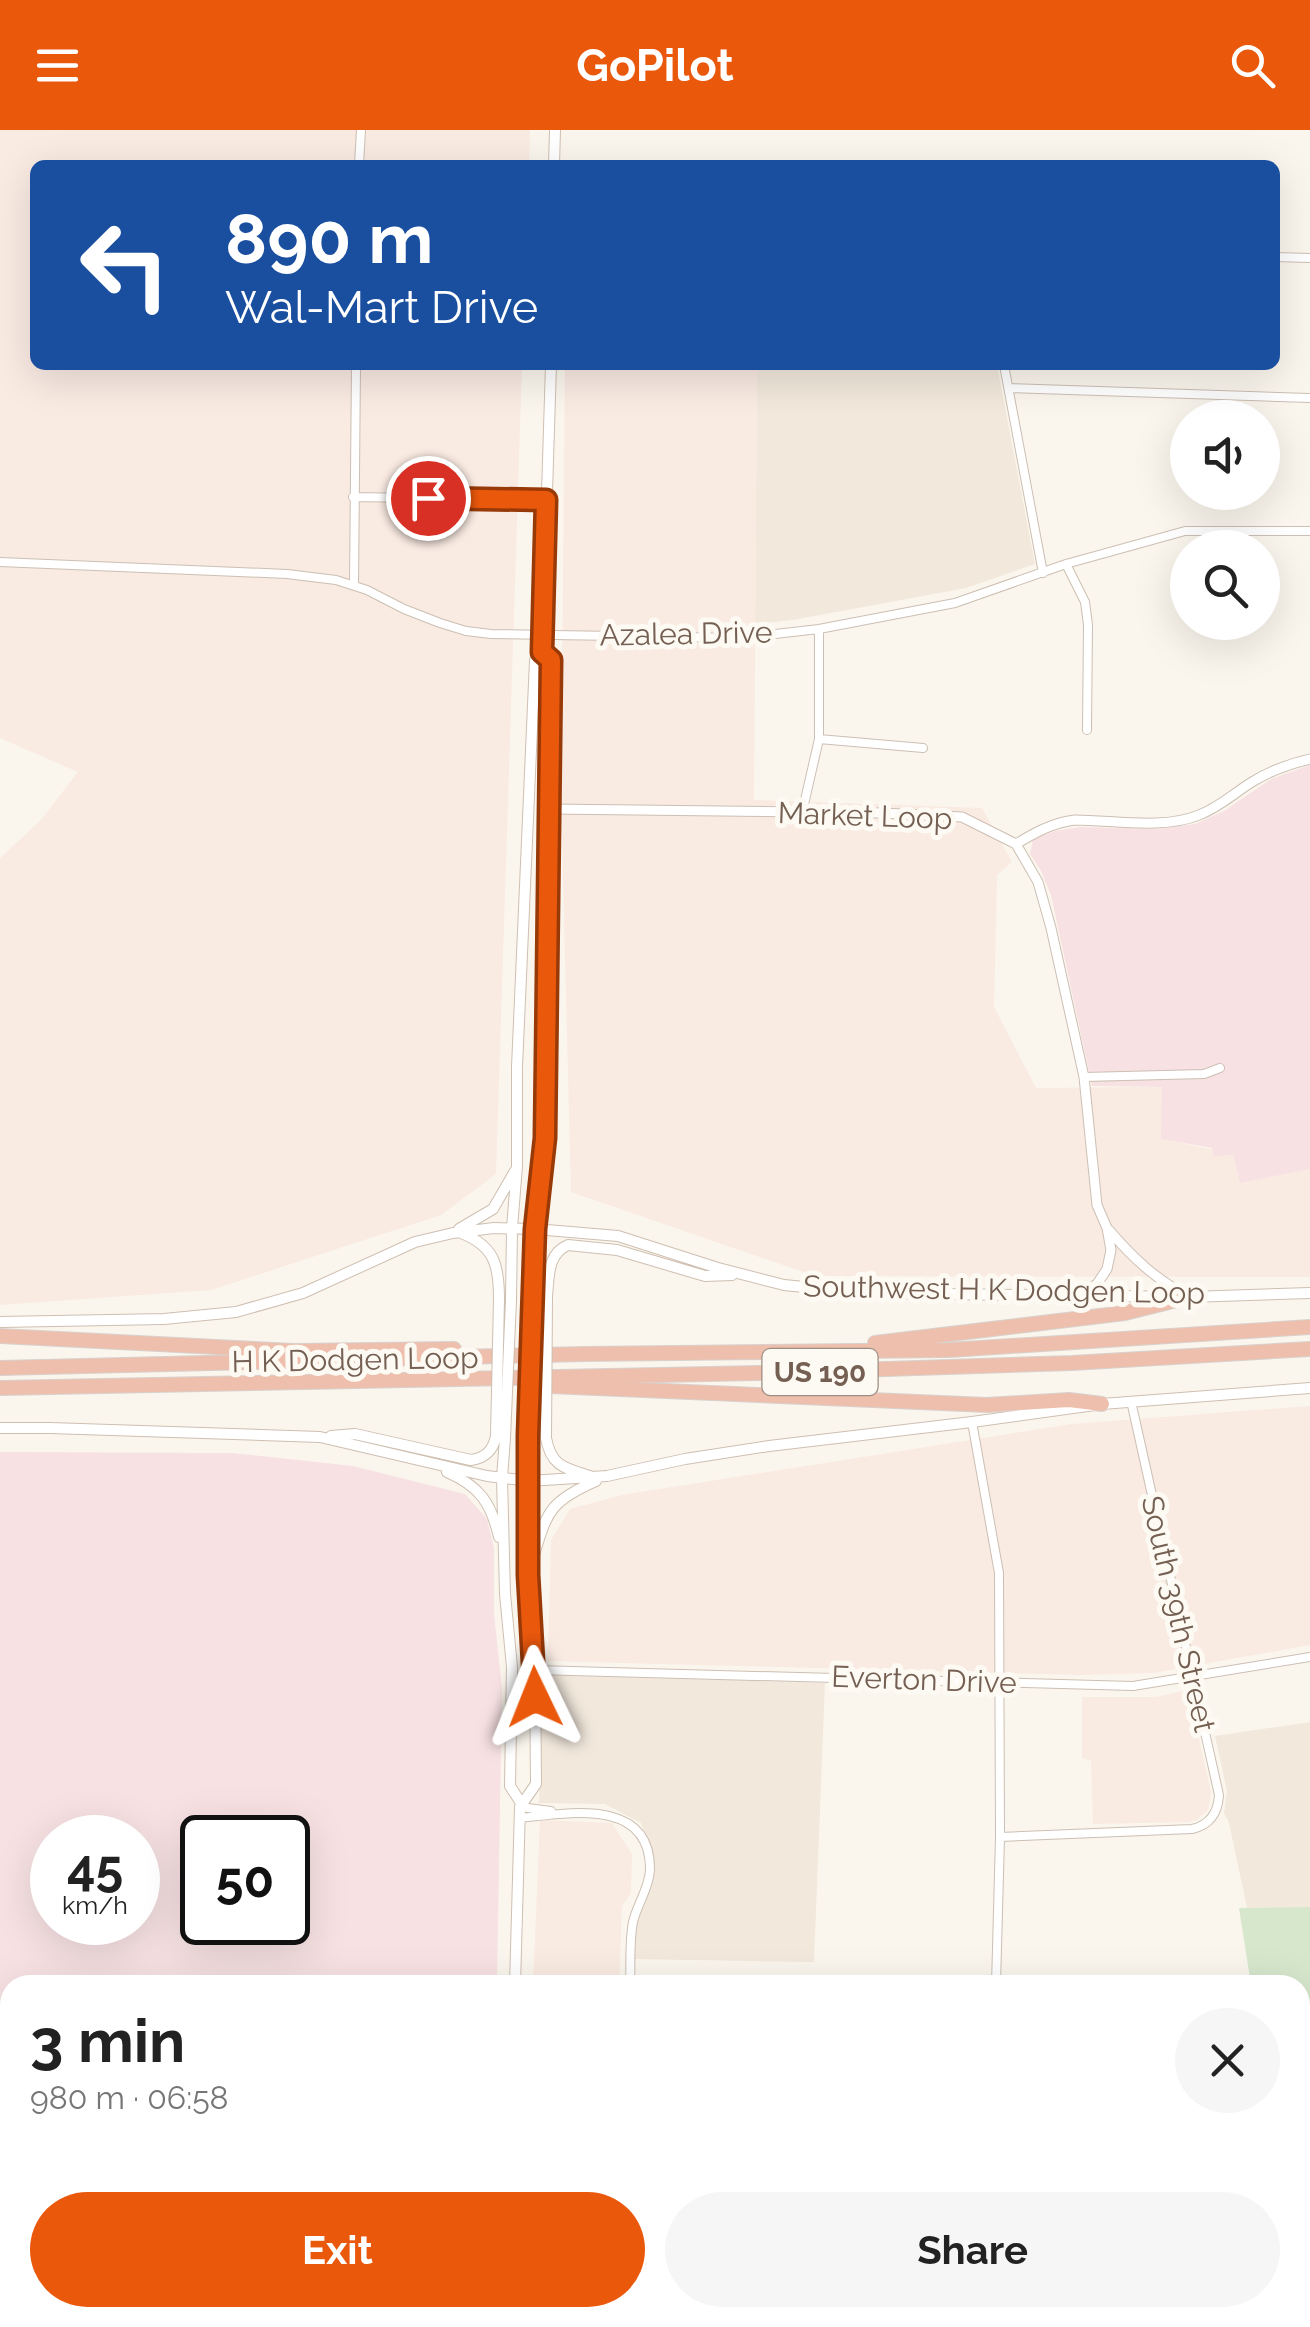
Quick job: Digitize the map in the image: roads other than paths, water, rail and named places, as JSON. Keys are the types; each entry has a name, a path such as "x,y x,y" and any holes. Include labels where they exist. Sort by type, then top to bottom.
{"highway":[{"path":"740,1354 957,1335 1124,1313 1189,1296"},
{"name":"H K Dodgen Loop","path":"0,1368 949,1350 1310,1327"},
{"path":"0,1336 294,1351 484,1348 585,1354"},
{"name":"H K Dodgen Loop","path":"1,1388 759,1374 1310,1349"},
{"path":"330,1380 388,1386 560,1386 987,1405 1069,1400 1102,1404"}],"main road":[{"path":"554,160 555,130"},
{"path":"505,1594 500,1437 505,1299 517,1166 517,1067 535,660 542,652 550,370"},
{"path":"520,1809 536,1784 535,1670 528,1575 528,1436 535,1229 545,1138 551,660 542,652"},
{"path":"456,1233 493,1208 517,1166"},
{"name":"Southwest H K Dodgen Loop","path":"0,1322 164,1319 236,1312 303,1293 414,1242 494,1228 618,1236 784,1285 864,1292 1076,1296 1310,1293"},
{"path":"456,1233 485,1247 494,1260 505,1299"},
{"path":"601,1476 559,1466 549,1453 546,1297 553,1256 560,1248 576,1244 618,1250 705,1276 743,1274"},
{"path":"320,1436 423,1462 529,1481 601,1476 769,1446 1102,1404 1310,1388"},
{"path":"0,1428 354,1434 470,1460 485,1456 500,1437"},
{"path":"423,1462 468,1481 493,1514 498,1534 512,1667 510,1786 520,1809 515,1975"},
{"path":"528,1575 547,1514 564,1496 601,1476"}],"street":[{"path":"359,160 360,130"},
{"path":"1280,257 1310,258"},
{"path":"354,585 356,370"},
{"path":"1005,370 1043,573"},
{"path":"1009,388 1310,398"},
{"path":"354,497 546,500"},
{"name":"Azalea Drive","path":"0,562 288,574 336,580 466,631 491,634 739,638 955,603 1066,564 1185,530 1310,531"},
{"path":"1066,564 1085,602 1087,730"},
{"path":"802,813 818,739 819,628"},
{"path":"818,739 923,748"},
{"path":"1076,1296 1098,1284 1107,1269 1111,1250 1097,1204 1084,1077 1047,913 1038,882 1016,844 1060,822 1177,821 1195,817 1280,767 1310,759"},
{"name":"Market Loop","path":"550,808 882,812 962,817 1016,844"},
{"path":"1084,1077 1204,1074 1220,1068"},
{"path":"1107,1228 1127,1252 1165,1285 1189,1296"},
{"name":"South 39th Street","path":"1000,1837 1192,1829 1206,1824 1215,1813 1219,1795 1131,1401"},
{"path":"972,1422 999,1573 996,1975"},
{"name":"Everton Drive","path":"535,1670 1132,1686 1310,1657"},
{"path":"520,1809 614,1816 640,1835 648,1848 650,1873 633,1923 630,1975"}]}
